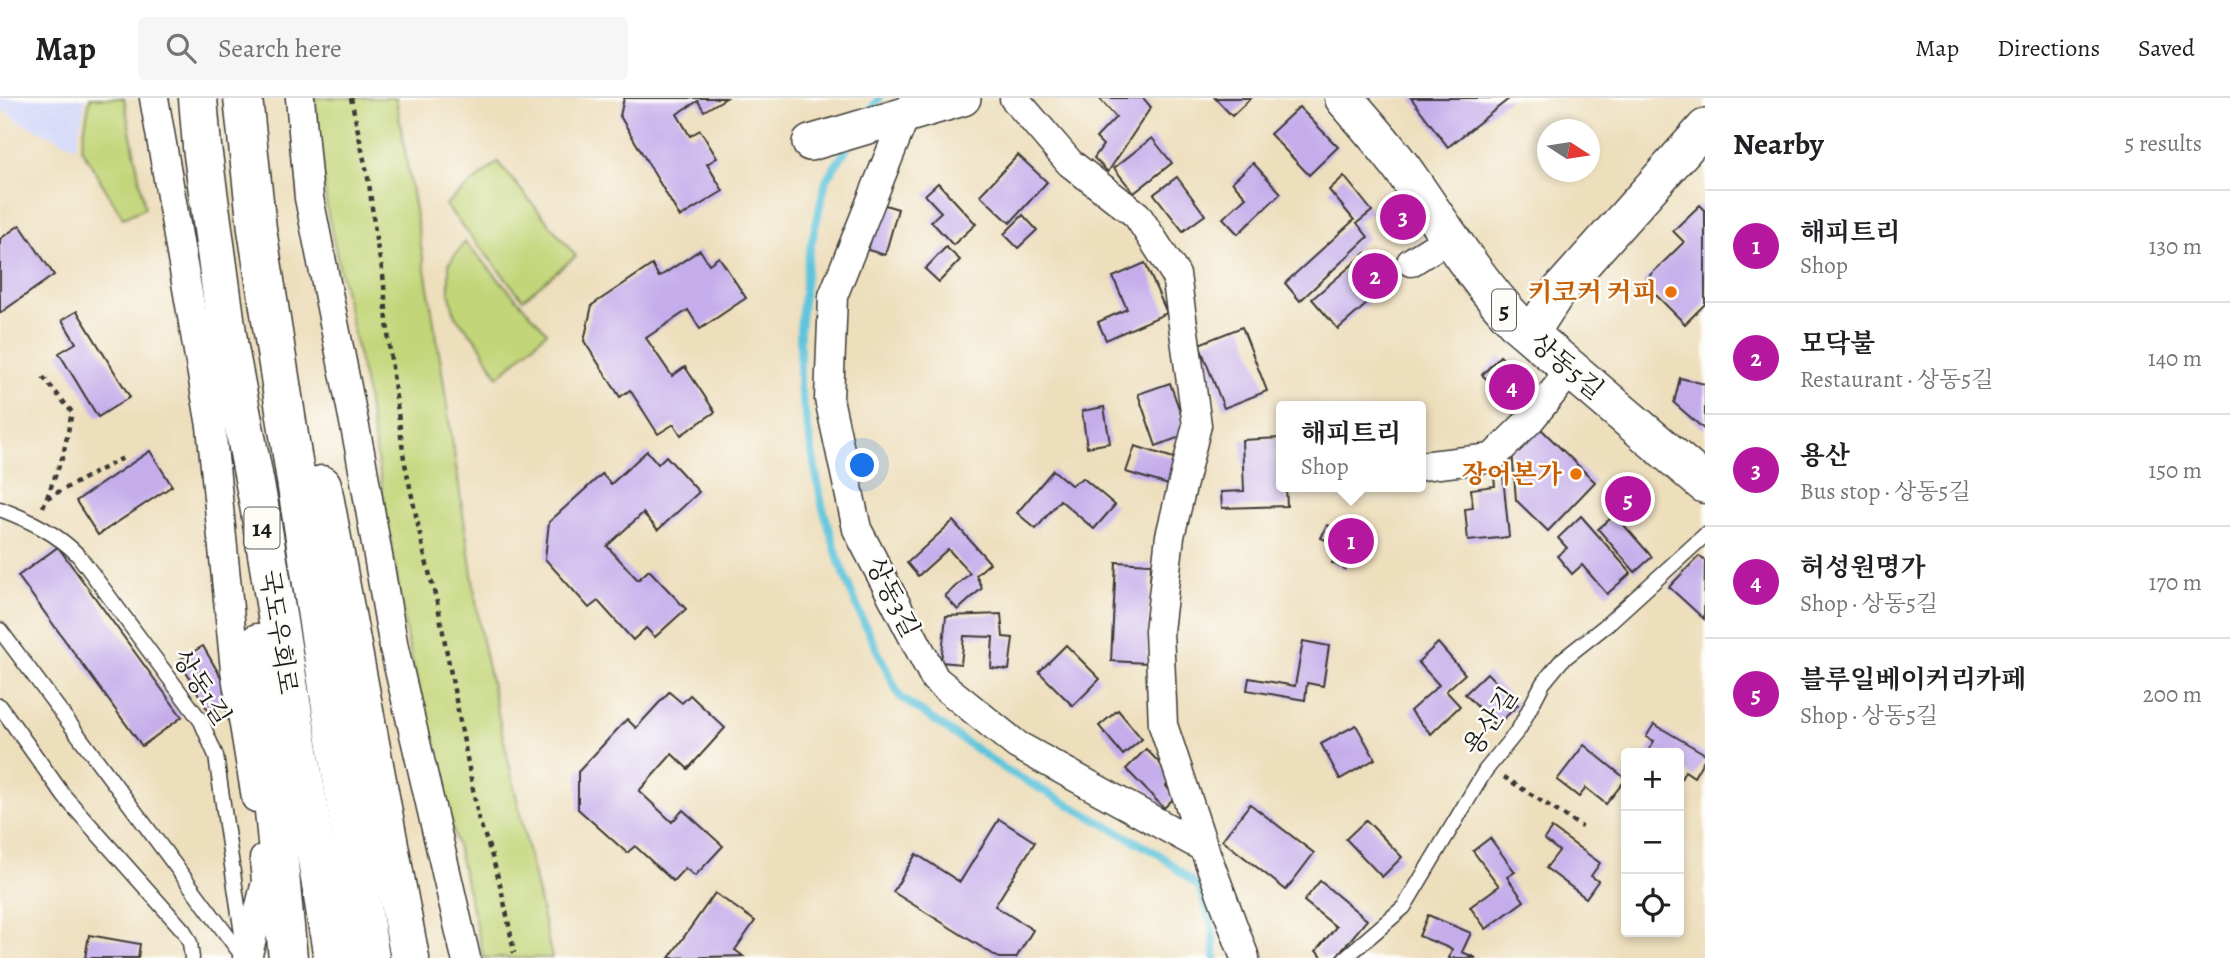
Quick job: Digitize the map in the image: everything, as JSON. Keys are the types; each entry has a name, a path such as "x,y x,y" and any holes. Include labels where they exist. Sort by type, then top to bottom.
{"main road":[{"name":"국도우회로","path":"198,98 229,348 259,505 333,958"},
{"name":"국도우회로","path":"243,98 257,229 370,958"},
{"name":"상동5길","path":"1345,98 1408,175 1449,238 1497,303 1705,458"},
{"name":"상동5길","path":"1371,98 1423,162 1549,340 1705,484"},
{"path":"257,229 276,267 307,409 410,958"},
{"path":"259,505 251,563 288,958"}],"street":[{"path":"153,98 211,425 235,670 261,828 266,882 245,958"},
{"path":"300,98 309,198 360,452 394,648 466,958"},
{"path":"808,132 883,111 962,98"},
{"path":"1014,98 1070,163 1137,215 1176,275 1197,425 1170,536 1159,631 1163,726 1245,958"},
{"name":"상동3길","path":"883,111 834,296 828,399 858,529 935,678 1017,745 1204,848"},
{"path":"1426,465 1492,458 1531,419 1558,292 1705,127"},
{"path":"1549,340 1575,306 1705,163"},
{"path":"1411,262 1449,238"}],"lane":[{"name":"상동1길","path":"0,509 35,523 67,543 201,721 216,756 245,958"},
{"name":"용산길","path":"1345,958 1404,907 1488,767 1519,729 1543,683 1562,660 1604,627 1705,535"},
{"path":"0,630 245,958"},
{"path":"0,706 64,796 184,930 190,943 192,958"}],"path":[{"path":"351,98 369,183 383,274 404,459 438,606 479,821 491,850 503,893 514,953"},
{"path":"35,523 63,456 72,412 43,377"},
{"path":"47,498 123,458"},
{"path":"1488,767 1582,827"}],"shaded area":[{"path":"0,98 86,98 76,147 21,123 0,108"}],"green space":[{"path":"90,98 124,98 145,208 123,218 81,148"},
{"path":"315,98 396,98 440,358 482,641 552,958 484,958 407,639 366,391 327,210"},
{"path":"498,162 576,256 523,299 445,205"},
{"path":"465,242 547,332 498,377 478,342 455,316 449,291 449,263"}],"building":[{"path":"624,98 726,98 704,111 698,101 677,114 690,136 700,130 717,158 707,164 723,191 680,217 620,116"},
{"path":"1099,98 1143,98 1151,107 1108,172 1094,158 1103,145 1096,138 1116,117"},
{"path":"1215,98 1251,98 1232,116"},
{"path":"1411,98 1510,98 1448,147"},
{"path":"1299,107 1338,147 1309,175 1270,134"},
{"path":"1152,138 1172,163 1134,193 1114,168"},
{"path":"1018,155 1047,182 1010,223 980,195"},
{"path":"1253,163 1281,193 1238,234 1223,218 1246,197 1232,182"},
{"path":"1344,176 1372,211 1357,223 1368,237 1300,301 1285,283 1354,220 1329,190"},
{"path":"1177,177 1205,215 1183,231 1154,194"},
{"path":"938,183 976,224 953,245 931,221 941,212 925,195"},
{"path":"882,204 898,209 885,255 868,250"},
{"path":"1700,205 1705,210 1705,304 1685,324 1643,282 1684,242 1673,231"},
{"path":"1023,215 1037,230 1018,248 1004,234"},
{"path":"20,225 54,275 0,313 0,239"},
{"path":"946,247 960,260 939,282 925,269"},
{"path":"700,250 709,264 719,257 746,298 700,329 688,310 646,338 672,376 685,367 715,412 681,435 674,424 658,434 630,390 620,397 584,341 592,305 652,265 659,277"},
{"path":"1366,253 1391,283 1338,329 1312,299"},
{"path":"1145,263 1167,313 1106,340 1098,322 1127,309 1113,277"},
{"path":"77,311 130,397 98,417 59,353 76,343 62,320"},
{"path":"1242,327 1267,391 1224,408 1199,344"},
{"path":"1500,356 1545,397 1528,416 1482,375"},
{"path":"1680,378 1705,384 1705,430 1674,403"},
{"path":"1170,383 1188,434 1156,446 1138,394"},
{"path":"1104,407 1110,443 1087,447 1082,411"},
{"path":"1537,425 1595,482 1548,531 1516,500 1512,450"},
{"path":"1276,438 1276,492 1286,492 1287,506 1222,508 1221,492 1244,491 1242,440"},
{"path":"1135,446 1180,460 1172,486 1126,472"},
{"path":"150,451 172,486 98,535 76,501"},
{"path":"647,451 658,464 666,456 699,492 658,530 643,513 607,546 638,580 649,570 686,609 655,637 646,628 633,640 598,601 589,608 545,559 549,522 602,474 611,484"},
{"path":"1053,470 1071,485 1083,478 1115,505 1094,529 1060,500 1036,529 1017,513"},
{"path":"1503,476 1509,537 1468,541 1465,509 1473,508 1471,489 1495,486 1494,477"},
{"path":"1615,515 1652,557 1635,572 1598,529"},
{"path":"1581,516 1631,573 1607,594 1582,565 1572,574 1557,556 1567,548 1558,538"},
{"path":"953,521 990,563 976,575 982,588 958,610 945,596 970,573 948,549 918,576 907,563"},
{"path":"1327,525 1358,538 1345,569 1332,563 1340,546 1321,538"},
{"path":"58,547 182,717 142,746 18,576"},
{"path":"1699,556 1705,561 1704,619 1669,587"},
{"path":"1116,562 1151,564 1147,663 1111,661"},
{"path":"1001,614 1003,637 1013,638 1009,670 991,668 993,637 964,636 961,664 941,662 946,616"},
{"path":"1303,641 1329,646 1323,686 1307,683 1305,700 1247,690 1249,678 1295,686"},
{"path":"1438,643 1465,674 1446,691 1460,706 1431,734 1410,711 1439,685 1418,662"},
{"path":"1066,645 1100,679 1073,706 1039,672"},
{"path":"203,646 234,700 210,714 179,660"},
{"path":"1487,673 1518,705 1496,726 1465,694"},
{"path":"669,692 682,703 690,695 725,728 688,769 672,754 639,791 672,822 683,810 723,846 695,876 685,868 673,881 635,846 627,853 578,809 578,772 627,719 636,728"},
{"path":"1118,710 1142,739 1123,755 1099,726"},
{"path":"1654,724 1705,754 1705,758 1694,777 1685,771 1684,773 1684,748 1650,748 1654,741 1646,737"},
{"path":"1356,725 1375,759 1340,779 1321,744"},
{"path":"1584,745 1621,775 1621,785 1606,804 1586,788 1579,797 1557,780"},
{"path":"1146,749 1174,778 1166,786 1175,797 1164,808 1126,769"},
{"path":"1250,804 1314,853 1286,890 1222,840"},
{"path":"999,819 1035,842 995,906 1033,930 1016,958 999,958 893,892 916,854 960,882"},
{"path":"1366,820 1402,857 1382,877 1346,839"},
{"path":"1552,828 1600,863 1591,876 1598,881 1586,898 1546,868 1559,851 1544,839"},
{"path":"1490,838 1515,872 1507,877 1524,901 1486,929 1470,907 1499,886 1473,851"},
{"path":"1320,881 1367,920 1335,958 1323,958 1316,951 1336,927 1304,901"},
{"path":"715,893 755,921 735,950 743,956 669,958"},
{"path":"1428,915 1471,933 1462,952 1476,958 1449,958 1452,949 1419,936"},
{"path":"89,935 140,944 138,958 85,958"}],"waterway":[{"path":"869,113 879,98"},
{"path":"849,145 826,180 808,258 800,329 800,387 822,505 840,564 863,621 900,697 1008,771 1160,855 1199,887 1212,925 1215,958"}],"place":[{"name":"용산","path":"1403,217"},
{"name":"모닥불","path":"1375,276"},
{"name":"키코커 커피","path":"1671,292"},
{"name":"허성원명가","path":"1512,387"},
{"name":"장어본가","path":"1576,474"},
{"name":"블루일베이커리카페","path":"1628,499"},
{"name":"해피트리","path":"1351,541"}]}
